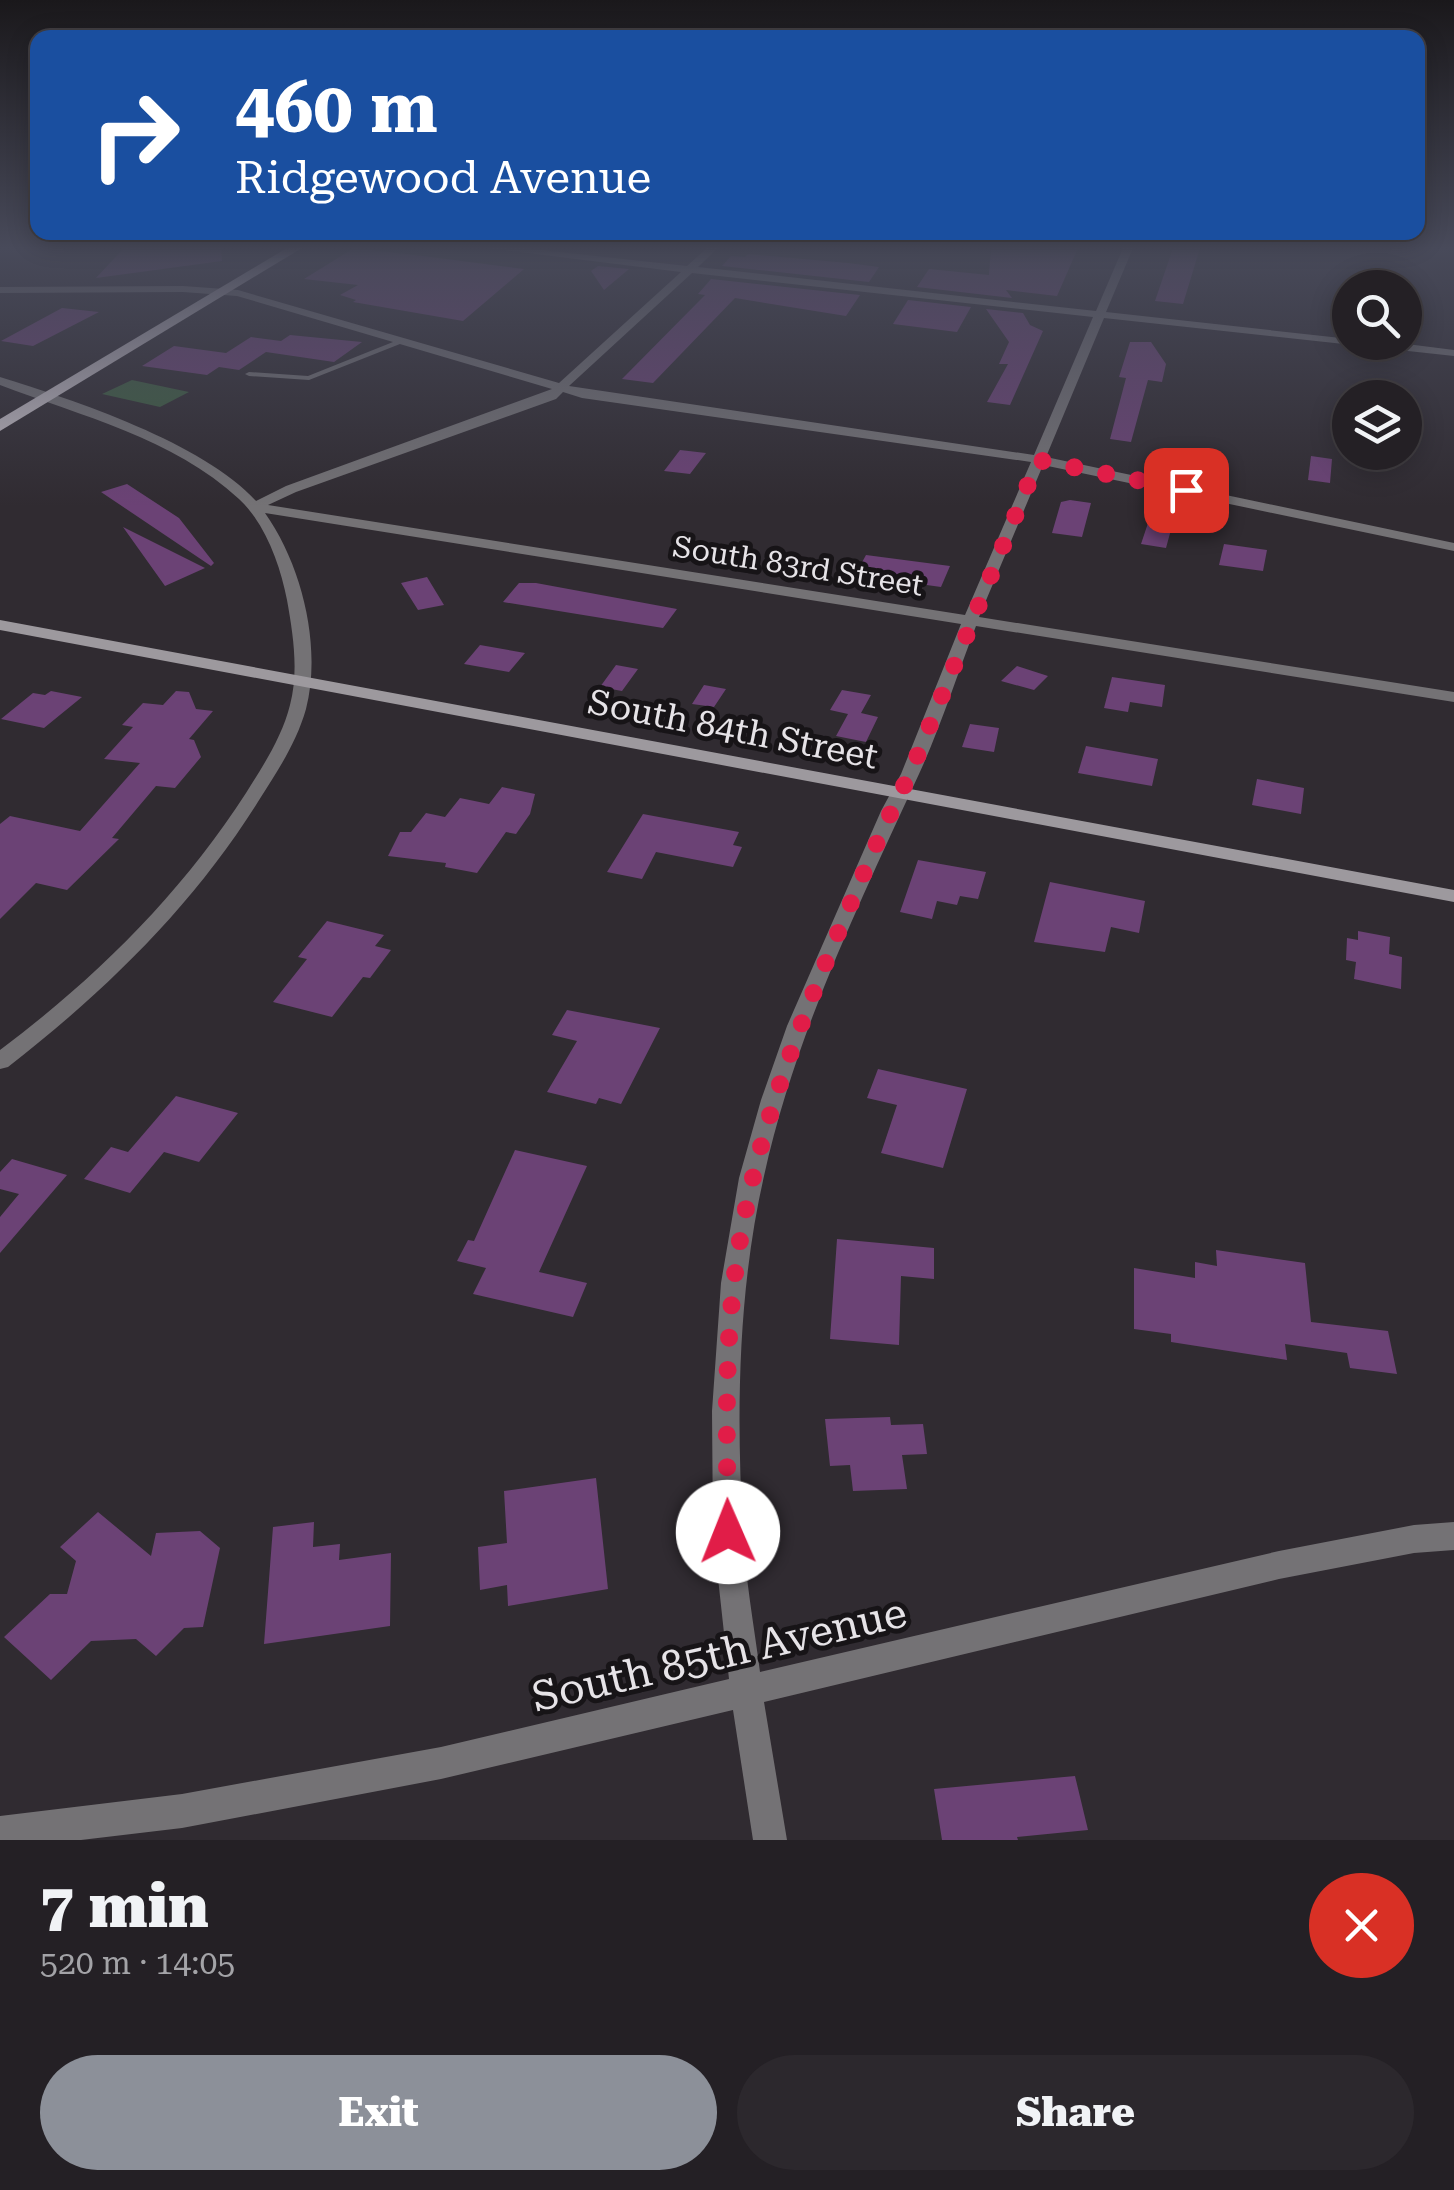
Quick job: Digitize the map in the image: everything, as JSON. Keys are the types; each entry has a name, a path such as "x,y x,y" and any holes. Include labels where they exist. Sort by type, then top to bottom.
{"main road":[{"path":"0,426 154,334"},
{"name":"South 84th Street","path":"0,625 1454,896"}],"street":[{"path":"375,334 562,389 1038,460 1454,547"},
{"path":"253,507 291,489 544,400 562,389 621,334"},
{"path":"770,1840 746,1692 728,1532 726,1411 734,1283 751,1178 798,1026 900,793 1090,334"},
{"path":"1279,334 1332,340"},
{"path":"1422,350 1454,353"},
{"path":"0,381 184,455 219,477 253,507 292,587 300,630 300,697 274,762 214,857 122,956 52,1021 0,1061"},
{"name":"South 83rd Street","path":"253,507 1454,697"},
{"name":"South 85th Avenue","path":"0,1833 182,1810 340,1784 516,1747 1280,1566 1414,1539 1454,1536"}],"lane":[{"path":"249,374 310,378 401,342"}],"green space":[{"path":"132,380 189,392 160,407 102,394"}],"building":[{"path":"14,334 57,334 33,346 1,341"},
{"path":"667,334 700,334 653,383 622,379"},
{"path":"1003,334 1042,334 1010,405 987,402 1008,364 999,364 1009,342"},
{"path":"290,335 362,342 334,362 266,352 239,370 219,367 207,375 142,366 174,346 226,353 251,337 281,341"},
{"path":"1130,342 1151,342 1166,364 1162,382 1148,380 1131,442 1110,439 1126,378 1119,377"},
{"path":"680,450 706,453 690,474 664,471"},
{"path":"1311,456 1332,459 1330,483 1308,480"},
{"path":"127,484 179,518 214,563 211,566 101,492"},
{"path":"1061,502 1091,503 1082,537 1052,533"},
{"path":"1148,523 1172,526 1166,548 1141,544"},
{"path":"123,527 205,568 165,586"},
{"path":"1224,544 1267,550 1263,571 1219,565"},
{"path":"866,555 950,566 941,587 855,575"},
{"path":"427,577 444,605 418,610 401,583"},
{"path":"519,583 677,609 663,628 503,602"},
{"path":"480,645 525,653 509,672 464,664"},
{"path":"616,665 638,669 622,691 600,687"},
{"path":"1017,666 1048,676 1034,690 1001,681"},
{"path":"1112,677 1165,685 1162,707 1130,702 1128,712 1104,708"},
{"path":"704,685 726,689 714,707 692,704"},
{"path":"842,690 871,695 861,713 878,717 866,742 836,736 848,714 830,710"},
{"path":"51,691 82,697 44,728 1,719 33,693 45,695"},
{"path":"176,691 189,692 196,709 213,711 189,739 194,740 201,757 175,788 156,786 112,838 119,839 67,890 36,883 0,919 0,824 10,816 80,831 140,763 104,759 133,727 122,725 143,703 163,705"},
{"path":"970,724 999,728 994,752 962,747"},
{"path":"1086,746 1158,759 1152,786 1078,773"},
{"path":"1257,779 1304,788 1301,814 1252,805"},
{"path":"502,787 535,794 530,814 516,834 506,832 477,873 445,867 446,863 388,856 400,832 411,832 426,813 445,817 460,798 489,804"},
{"path":"643,814 739,832 733,845 742,847 733,867 656,852 642,879 607,872"},
{"path":"918,860 986,872 978,899 960,896 957,905 937,901 932,919 900,912"},
{"path":"1050,882 1145,901 1139,933 1111,927 1105,952 1034,942"},
{"path":"327,921 384,935 375,946 391,950 370,978 363,977 332,1017 273,1002 307,959 298,957"},
{"path":"1358,931 1390,937 1389,954 1402,957 1401,989 1354,979 1356,962 1346,960 1347,938 1358,940"},
{"path":"567,1010 660,1028 621,1104 599,1098 596,1104 547,1092 577,1041 552,1035"},
{"path":"878,1069 967,1089 943,1168 881,1153 897,1105 867,1098"},
{"path":"176,1096 238,1113 199,1162 164,1152 130,1193 84,1179 111,1147 128,1152"},
{"path":"515,1150 587,1166 539,1272 587,1283 573,1317 473,1294 486,1268 457,1261 468,1240 474,1241"},
{"path":"12,1159 67,1175 0,1253 0,1217 19,1194 0,1189 0,1172"},
{"path":"837,1239 934,1248 934,1279 901,1276 899,1345 830,1339"},
{"path":"1216,1250 1305,1263 1311,1322 1388,1331 1397,1374 1350,1368 1347,1353 1285,1344 1287,1360 1171,1342 1171,1334 1134,1329 1134,1268 1195,1278 1195,1262 1217,1266"},
{"path":"890,1417 891,1425 923,1424 927,1454 902,1455 907,1489 853,1491 850,1465 830,1466 825,1419"},
{"path":"596,1478 608,1589 508,1606 507,1585 480,1590 478,1547 507,1543 504,1491"},
{"path":"98,1512 151,1556 156,1533 200,1531 220,1548 203,1627 184,1628 156,1656 136,1639 91,1641 51,1680 4,1637 50,1594 67,1594 76,1561 60,1547"},
{"path":"314,1522 313,1547 340,1544 339,1560 391,1553 390,1626 264,1644 273,1527"},
{"path":"1075,1776 1088,1830 1017,1837 1018,1840 942,1840 934,1789"}],"route":[{"path":"728,1532 726,1411 734,1283 751,1178 772,1100 798,1026 890,811 910,774 1038,460 1186,490"}]}
